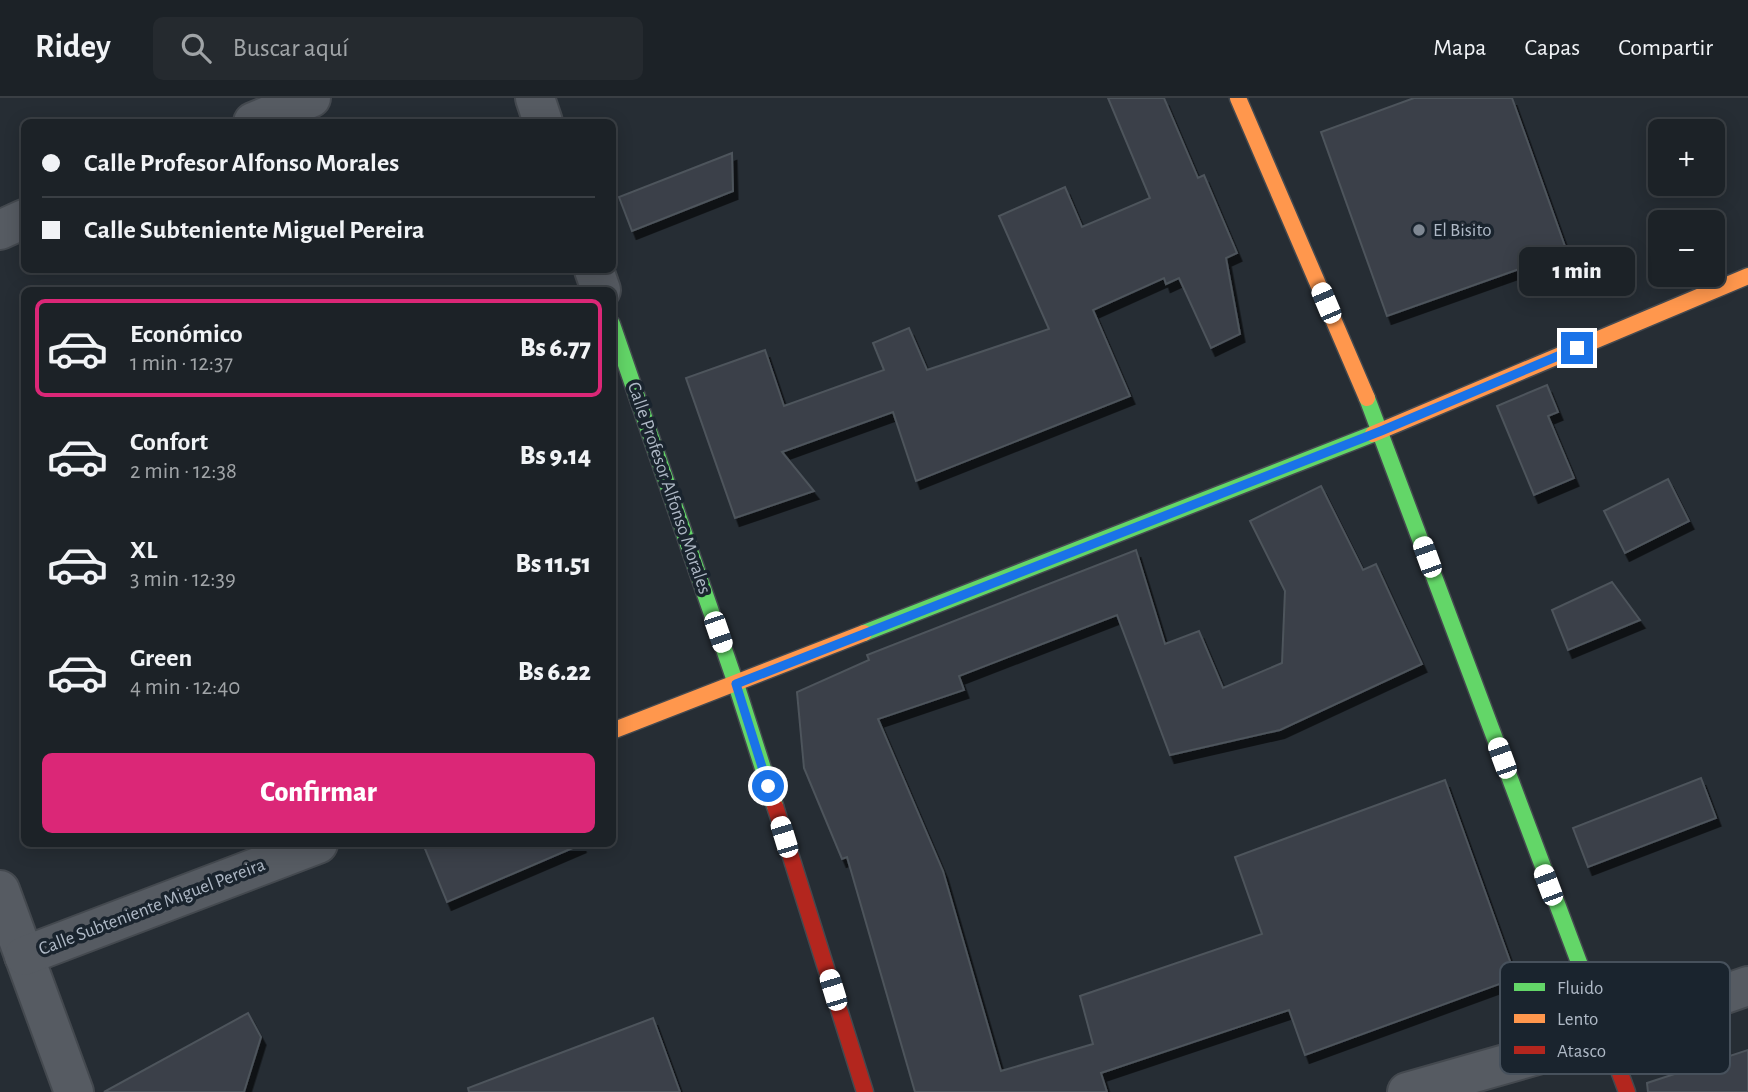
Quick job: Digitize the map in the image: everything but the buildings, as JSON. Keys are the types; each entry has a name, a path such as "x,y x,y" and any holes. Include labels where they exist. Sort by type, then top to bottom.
{"street":[{"path":"260,119 311,98"},
{"path":"535,98 542,119"},
{"path":"1238,98 1381,431 1577,962"},
{"path":"0,230 21,220"},
{"path":"616,729 1381,431 1748,276"},
{"name":"Calle Profesor Alfonso Morales","path":"616,336 736,684 865,1092"},
{"name":"Calle Subteniente Miguel Pereira","path":"24,956 310,847"},
{"path":"0,890 74,1092"},
{"path":"1730,992 1748,986"},
{"path":"1407,1092 1500,1066"},
{"path":"1620,1074 1627,1092"}],"traffic: fast":[{"path":"616,336 736,684 775,806"},
{"path":"1367,398 1579,962"},
{"path":"864,633 1373,434"}],"traffic: slow":[{"path":"1238,98 1367,398"},
{"path":"1373,434 1748,276"},
{"path":"616,729 864,633"}],"traffic: jam":[{"path":"775,806 865,1092"},
{"path":"1620,1074 1627,1092"}],"place":[{"name":"El Bisito","path":"1419,230"}],"route":[{"path":"768,786 736,684 1381,431 1577,348"}]}
